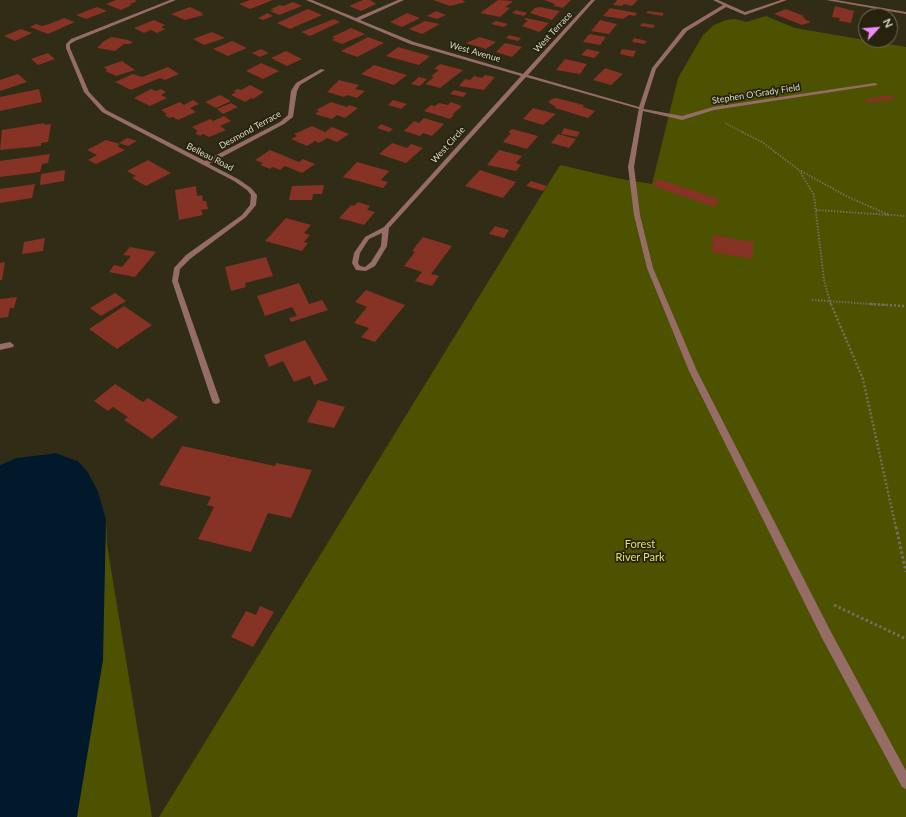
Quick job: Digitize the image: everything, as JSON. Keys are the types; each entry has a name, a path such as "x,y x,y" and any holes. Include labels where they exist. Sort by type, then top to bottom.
{"street":[{"name":"Belleau Road","path":"174,0 77,38 68,44 68,48 87,92 104,111 236,180 248,189 254,196 253,205 244,216 188,257 177,268 176,281 216,401"},
{"name":"West Avenue","path":"308,0 412,43 641,109"},
{"path":"356,20 402,0"},
{"name":"West Terrace","path":"524,75 593,0"},
{"path":"715,0 745,14 785,0"},
{"path":"828,0 906,13"},
{"path":"726,5 684,30 654,69 641,109 631,167 637,215 650,268 693,370 804,591 906,783"},
{"name":"Desmond Terrace","path":"204,164 282,123 291,116 294,91 298,84 323,70"},
{"name":"West Circle","path":"386,228 384,246 373,264 366,269 358,268 355,263 356,253 367,238 386,228 524,75"},
{"name":"Stephen O'Grady Field","path":"641,109 682,118 713,109 875,84"},
{"path":"0,347 10,345"}],"path":[{"path":"702,112 762,142 799,170 848,197 889,215"},
{"path":"799,170 814,195 824,280 830,300 863,379 906,572"},
{"path":"816,210 906,216"},
{"path":"812,300 906,306"},
{"path":"804,591 906,639"}],"green space":[{"name":"Forest River Park","path":"766,16 795,28 858,39 858,48 898,48 898,46 906,47 906,817 159,817 560,165 621,179 652,184 678,78 703,35 714,25 726,20 736,19 746,22"},
{"path":"56,453 78,461 88,472 98,491 106,519 107,545 152,817 10,817 0,465 16,458"}],"water":[{"path":"56,453 78,461 88,472 98,491 106,519 103,660 77,817 0,817 0,465 16,458"}],"building":[{"path":"116,0 137,1 121,10 106,4"},
{"path":"250,0 273,0 250,9 239,4"},
{"path":"363,0 370,0 376,4 361,11 349,6"},
{"path":"433,0 462,0 466,2 450,6"},
{"path":"498,0 513,1 505,7 510,8 500,17 480,13"},
{"path":"544,0 571,0 563,8 554,6 555,4"},
{"path":"617,0 638,0 632,6 624,4 622,6 613,5"},
{"path":"293,2 302,6 279,15 270,11 274,10 271,9 280,5 283,6"},
{"path":"835,6 854,11 851,23 839,21 840,18 832,17"},
{"path":"97,7 107,11 86,19 76,15"},
{"path":"190,7 203,13 201,14 204,15 185,20 171,14"},
{"path":"540,7 560,11 552,20 530,13 535,8"},
{"path":"610,8 637,13 635,16 629,15 623,19 603,16"},
{"path":"308,9 322,15 290,29 277,23"},
{"path":"786,9 804,16 802,17 805,18 804,19 811,22 802,25 774,14"},
{"path":"516,10 527,13 524,16 512,13"},
{"path":"436,11 446,15 437,19 427,16"},
{"path":"648,11 664,13 662,16 646,13"},
{"path":"268,13 273,16 263,20 258,18"},
{"path":"407,13 420,18 402,27 390,22"},
{"path":"64,18 75,22 48,34 30,27 36,24 42,26"},
{"path":"526,18 549,23 539,32 522,26 528,20 524,20"},
{"path":"334,19 340,22 310,36 301,32"},
{"path":"154,20 165,25 161,27 165,29 157,33 151,30 144,33 134,28"},
{"path":"600,20 617,24 609,34 591,31"},
{"path":"425,21 440,24 422,34 409,29"},
{"path":"496,21 508,24 504,27 491,24"},
{"path":"642,23 655,25 653,28 640,26"},
{"path":"351,28 365,34 342,44 332,40 335,38 332,37"},
{"path":"21,29 32,33 15,41 4,36"},
{"path":"212,32 225,38 204,45 193,39"},
{"path":"589,34 606,37 600,45 583,42"},
{"path":"509,35 521,38 518,41 506,38"},
{"path":"112,37 133,42 130,44 124,44 115,51 97,48 104,41"},
{"path":"368,37 384,43 357,57 341,51"},
{"path":"480,37 496,42 486,49 466,43"},
{"path":"634,38 647,41 644,44 632,42"},
{"path":"232,41 247,48 228,56 213,49"},
{"path":"505,43 522,47 512,57 496,52"},
{"path":"398,47 430,56 419,65 386,56"},
{"path":"261,49 269,53 260,57 252,53"},
{"path":"587,49 600,52 594,58 581,55"},
{"path":"622,49 636,51 633,57 620,54"},
{"path":"286,51 302,59 287,66 271,58"},
{"path":"48,53 55,59 38,65 31,59"},
{"path":"565,59 587,64 580,74 556,70"},
{"path":"122,61 135,70 116,76 105,71 107,70 104,67"},
{"path":"261,63 279,71 263,79 246,71"},
{"path":"440,64 463,70 440,88 425,84 434,77 431,76 439,70 434,69"},
{"path":"374,65 407,75 394,85 361,74"},
{"path":"168,67 179,74 165,80 160,78 131,90 115,82 133,74 142,77"},
{"path":"605,68 623,74 611,85 593,80"},
{"path":"18,74 27,82 0,91 0,80"},
{"path":"485,75 495,77 484,90 459,86 465,79 470,80 474,76 482,78"},
{"path":"419,77 427,79 420,86 411,84"},
{"path":"339,80 359,85 355,89 365,91 357,98 347,95 344,97 327,92"},
{"path":"250,85 264,92 245,102 231,95 236,92 233,91 238,89 241,90"},
{"path":"39,89 42,102 0,111 0,97"},
{"path":"151,89 156,91 161,89 166,92 161,95 167,98 150,106 134,98"},
{"path":"454,90 467,93 463,97 450,94"},
{"path":"220,95 231,101 216,108 205,102"},
{"path":"891,95 896,98 870,103 865,99"},
{"path":"556,98 584,105 583,107 595,111 588,118 555,108 556,107 548,102"},
{"path":"193,100 199,104 190,108 196,112 178,120 173,117 169,118 165,115 167,114 161,110 180,102 184,105"},
{"path":"393,100 407,104 401,109 388,105"},
{"path":"331,102 347,107 349,105 358,108 345,118 337,115 332,119 315,114 319,111 316,110"},
{"path":"451,102 462,106 452,115 454,115 450,119 424,111 431,105 435,106 439,103 448,105"},
{"path":"231,103 238,107 223,114 217,109"},
{"path":"533,108 556,114 543,125 523,119"},
{"path":"224,116 231,121 220,126 226,130 209,137 203,134 200,136 195,133 198,131 192,127 210,119 213,121"},
{"path":"424,118 444,124 432,136 423,133 420,136 404,131 414,121 419,123"},
{"path":"45,123 44,125 51,124 48,142 41,143 41,146 0,150 2,130"},
{"path":"381,124 393,129 389,132 377,128"},
{"path":"312,126 325,132 332,127 349,134 337,142 327,138 319,143 315,141 307,146 291,139 297,136 294,134"},
{"path":"564,128 580,132 577,137 561,134"},
{"path":"512,129 538,136 527,149 503,142 511,133 508,132"},
{"path":"558,134 576,139 569,148 551,143"},
{"path":"127,138 137,141 128,146 119,143"},
{"path":"106,140 120,144 117,146 125,150 96,164 88,160 97,155 87,150"},
{"path":"392,143 407,148 411,144 423,148 406,163 379,154"},
{"path":"270,150 299,162 303,159 315,164 302,173 285,166 280,170 272,167 270,169 260,165 263,163 255,160"},
{"path":"499,150 522,156 516,163 521,165 516,171 487,165"},
{"path":"50,154 48,163 42,164 40,172 0,177 0,161"},
{"path":"148,160 171,173 146,186 132,178 136,176 127,171"},
{"path":"357,162 389,171 381,180 388,182 383,188 343,177"},
{"path":"65,170 64,181 40,185 41,174"},
{"path":"480,170 516,182 503,198 465,186"},
{"path":"658,179 719,199 715,207 653,186"},
{"path":"531,181 547,186 543,191 526,186"},
{"path":"35,184 32,198 0,203 0,189"},
{"path":"324,185 322,194 313,194 312,200 289,200 292,186"},
{"path":"196,186 197,196 202,195 203,201 206,201 208,209 201,210 203,215 179,220 175,190"},
{"path":"358,202 370,206 367,210 375,212 364,225 339,218 351,205 354,206"},
{"path":"286,218 311,225 304,233 310,235 304,242 308,243 302,251 265,241"},
{"path":"495,226 509,230 504,238 489,234"},
{"path":"713,235 753,242 753,259 712,252"},
{"path":"423,237 452,246 431,274 439,276 432,286 415,281 422,272 404,266 415,252 412,251"},
{"path":"45,238 43,251 22,254 24,242"},
{"path":"130,247 156,252 135,277 109,272 114,265 122,267 131,256 123,255"},
{"path":"266,257 273,276 245,283 246,287 231,291 225,267"},
{"path":"5,262 2,280 0,280 0,263"},
{"path":"299,283 309,304 322,300 328,310 291,322 289,318 297,316 292,307 265,316 257,296"},
{"path":"366,290 405,305 375,342 361,337 369,328 354,323 367,307 355,302"},
{"path":"115,293 126,301 101,316 90,308"},
{"path":"17,297 14,308 10,308 8,317 0,318 0,299"},
{"path":"124,306 152,325 117,349 89,329"},
{"path":"305,340 328,380 314,385 310,376 294,382 283,361 269,367 264,355"},
{"path":"115,384 143,402 148,398 178,417 152,439 124,420 128,417 113,407 108,411 94,401"},
{"path":"318,400 345,407 334,428 307,422"},
{"path":"182,446 275,466 276,463 312,470 291,518 268,513 251,552 198,539 214,507 207,505 211,497 159,485"},
{"path":"260,606 274,612 253,647 231,637 246,611 256,615"}]}
